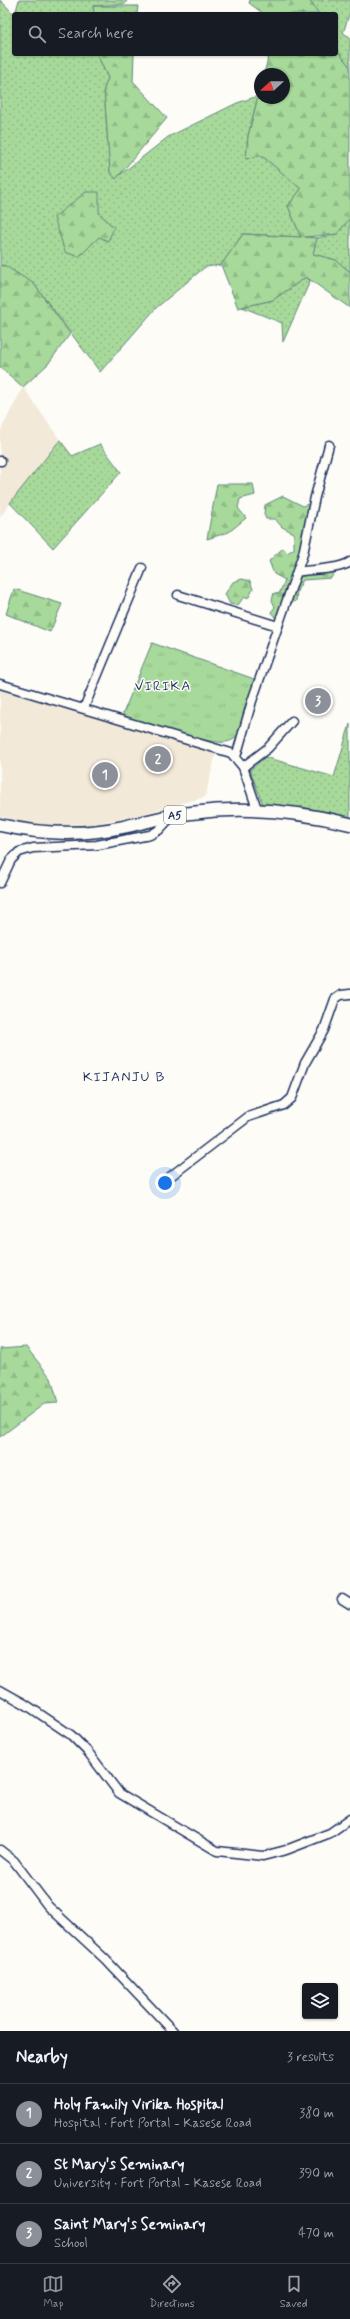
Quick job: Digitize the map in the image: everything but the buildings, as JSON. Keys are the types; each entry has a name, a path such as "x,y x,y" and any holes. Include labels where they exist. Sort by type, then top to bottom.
{"highway":[{"name":"A5","path":"0,825 49,833 73,833 122,828 173,815 218,810 257,810 302,814 350,824"}],"street":[{"path":"236,757 297,572 330,445"},
{"path":"297,572 315,568 334,568 350,562"},
{"path":"84,708 142,568"},
{"path":"178,595 278,626"},
{"path":"0,684 222,749 236,757 243,767 257,810"},
{"path":"243,767 268,748 292,721"},
{"path":"0,884 12,860 19,852 33,848 97,846 150,834 159,830 173,815"},
{"path":"167,1179 248,1117 284,1105 292,1098 305,1063 324,1030 335,999 340,995 350,994"},
{"path":"342,1599 350,1604"},
{"path":"0,1690 25,1704 71,1735 88,1752 119,1793 217,1851 263,1856 286,1850 330,1833 350,1819"},
{"path":"0,1850 14,1861 56,1915 105,1959 173,2031"}],"shaded area":[{"path":"23,387 60,440 0,517 0,432"},
{"path":"0,688 60,708 216,753 205,797 143,814 92,824 42,826 0,816"}],"green space":[{"path":"0,0 12,12 12,56 98,56 108,78 104,89 110,172 116,178 168,137 237,103 254,97 254,104 256,104 248,136 246,159 261,155 301,189 288,206 301,237 243,234 221,265 205,267 156,308 100,372 34,284 4,266 0,266"},
{"path":"19,0 127,0 125,4 93,6 94,12 16,12"},
{"path":"250,0 309,0 318,12 261,12 249,3"},
{"path":"309,0 350,0 350,12 343,33 350,37 350,67 338,52 338,12 318,12"},
{"path":"93,6 138,6 137,12 94,12"},
{"path":"338,52 350,67 350,218 337,234 305,237 317,238 313,254 336,260 350,272 350,308 306,277 273,300 238,308 221,265 243,234 301,237 288,206 301,189 261,155 246,159 248,136 256,104 290,104 290,68 266,68 268,56 338,56"},
{"path":"98,56 134,56 133,81 167,118 116,179 110,172 104,89 108,78"},
{"path":"86,192 99,192 99,213 114,228 108,241 99,237 79,257 65,252 54,217"},
{"path":"350,218 350,272 336,260 312,254 317,238 337,234"},
{"path":"4,265 34,284 70,334 48,364 23,387 0,367 0,266"},
{"path":"306,277 310,281 283,342 282,323 242,307 273,300"},
{"path":"60,440 72,456 100,444 121,472 53,548 10,503"},
{"path":"217,484 253,484 255,495 240,499 238,508 246,518 229,532 207,539"},
{"path":"283,496 303,506 312,502 300,555 278,621 271,612 275,607 272,600 274,593 279,594 285,580 274,574 269,561 283,548 287,553 294,549 294,533 282,527 275,519 266,519 264,514 265,505"},
{"path":"336,570 331,578 303,580 297,591 296,601 288,604 298,574"},
{"path":"242,579 250,581 253,589 249,597 243,598 238,605 230,604 225,594 233,582"},
{"path":"14,589 62,604 50,632 6,614"},
{"path":"152,643 257,680 239,735 230,741 217,742 175,732 122,716"},
{"path":"350,724 350,819 263,805 250,770 265,757 334,777"},
{"path":"26,1347 51,1378 58,1403 44,1404 0,1437 0,1349"}],"place":[{"name":"Saint Mary's Seminary","path":"318,701"},
{"name":"St Mary's Seminary","path":"158,759"},
{"name":"Holy Family Virika Hospital","path":"105,775"}],"district":[{"name":"VIRIKA","path":"163,685"},
{"name":"KIJANJU B","path":"124,1076"}]}
